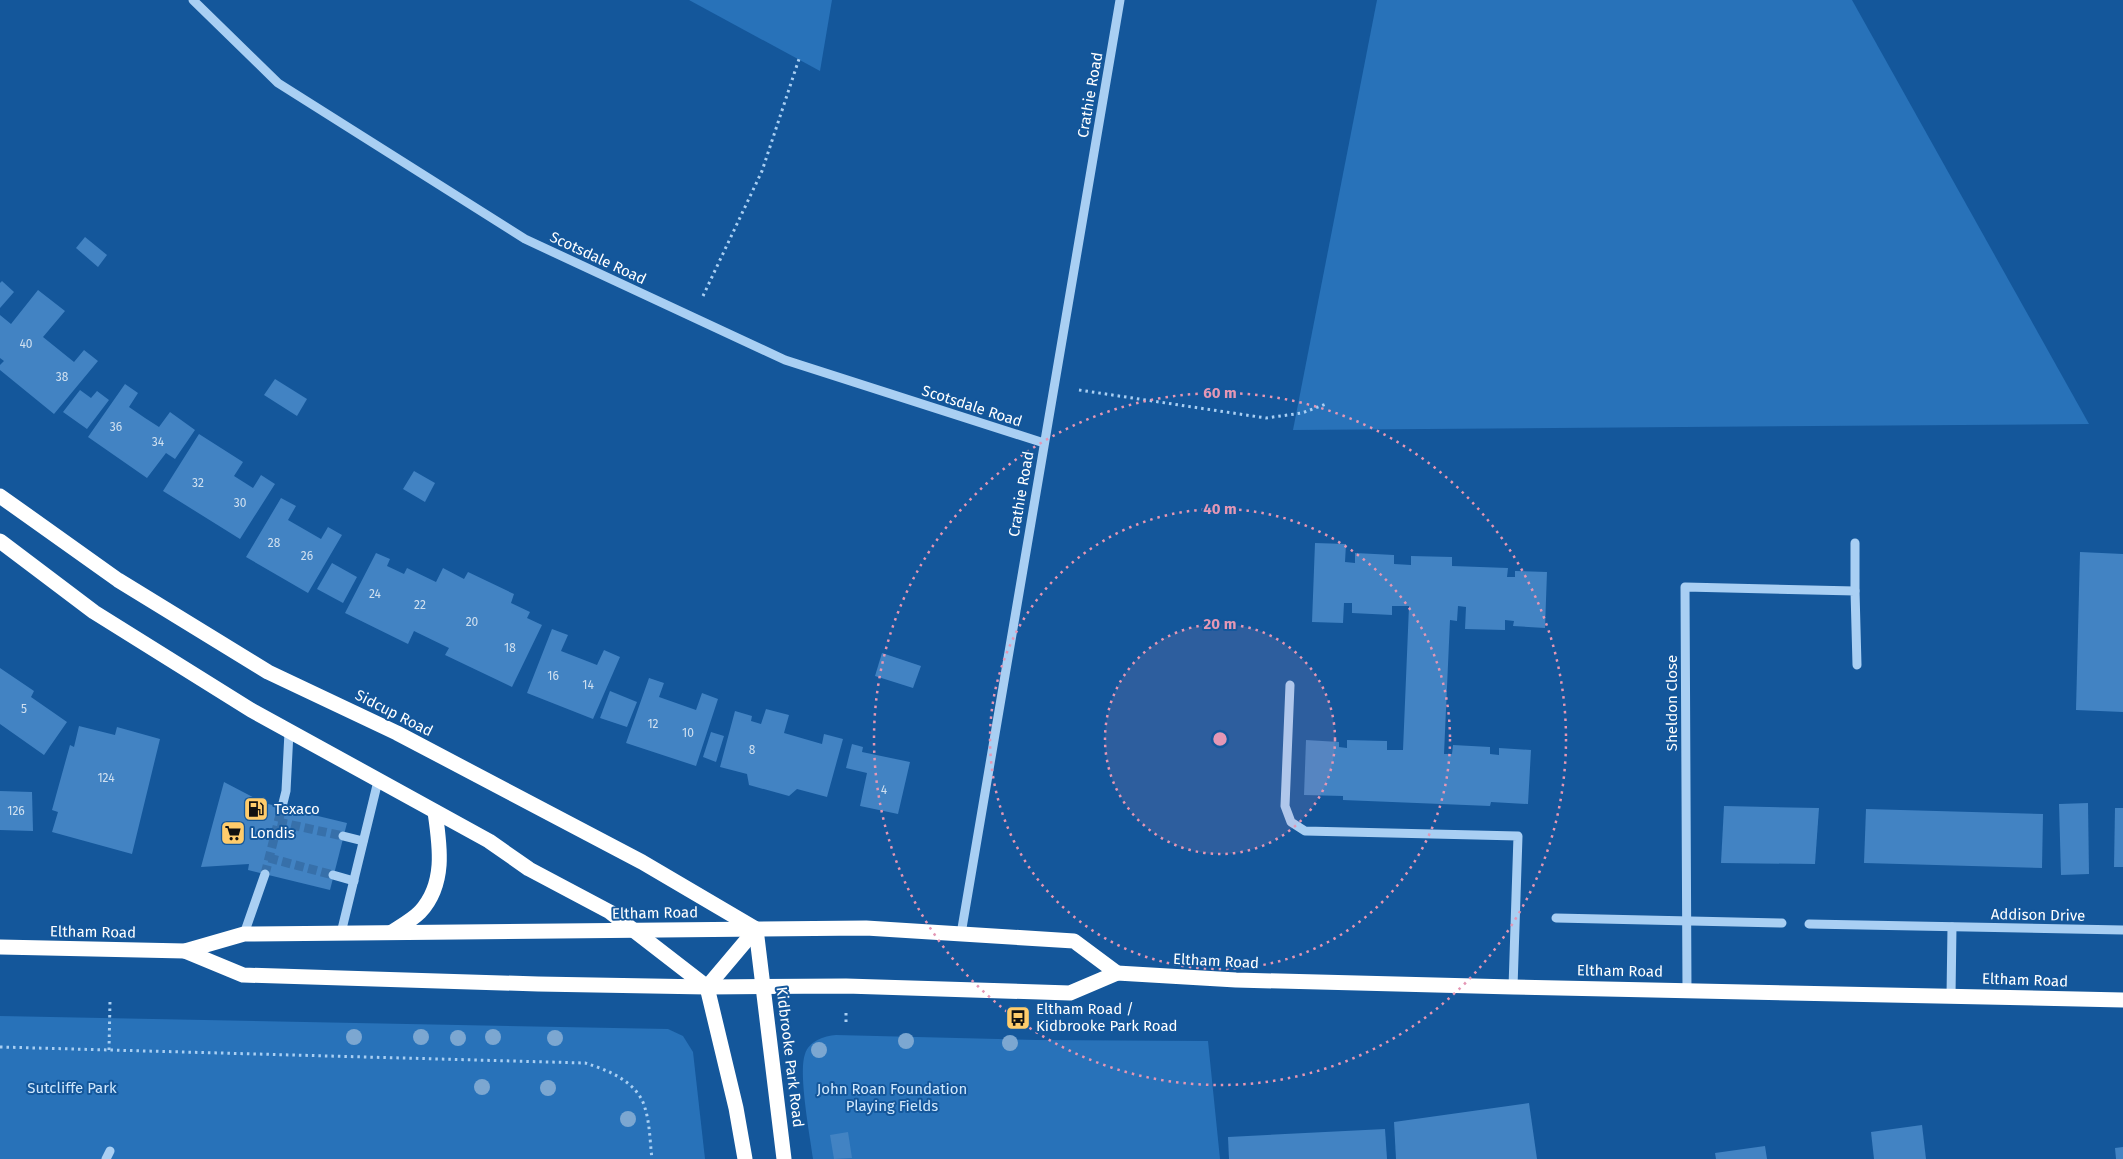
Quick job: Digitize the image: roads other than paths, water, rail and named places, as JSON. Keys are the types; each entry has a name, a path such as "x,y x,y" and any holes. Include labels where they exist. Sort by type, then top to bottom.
{"highway":[{"name":"Sidcup Road","path":"0,496 118,580 268,672 397,733 642,862 756,929"},
{"path":"0,541 94,612 289,732 489,841 529,869 610,912 707,987 737,1115 745,1159"},
{"path":"392,932 419,912 432,896 439,876 439,842 435,812"},
{"name":"Eltham Road","path":"0,947 185,951 244,934 866,928 1074,941 1117,973"},
{"name":"Kidbrooke Park Road","path":"756,929 784,1159"},
{"path":"707,987 756,929"},
{"name":"Eltham Road","path":"185,951 243,975 707,987 846,986 1070,993 1117,973 1236,980 2123,1000"}],"street":[{"name":"Scotsdale Road","path":"193,0 278,82 525,239 784,360 1044,443"},
{"name":"Crathie Road","path":"961,934 1120,0"},
{"path":"1855,543 1857,665"},
{"name":"Sheldon Close","path":"1687,990 1685,587 1855,591"},
{"path":"1290,685 1285,806 1291,822 1305,831 1518,836 1514,987"},
{"path":"282,807 286,791 289,732"},
{"path":"341,933 378,781"},
{"path":"344,836 363,841"},
{"path":"244,934 265,874"},
{"path":"333,875 354,881"},
{"path":"1556,918 1782,923"},
{"name":"Addison Drive","path":"1809,924 2123,930"},
{"path":"1951,996 1952,927"}],"tunnel":[{"path":"265,874 282,807"},
{"path":"278,822 343,836"},
{"path":"269,858 333,875"}],"place":[{"name":"Texaco","path":"256,809"},
{"name":"Londis","path":"233,833"},
{"name":"Eltham Road / Kidbrooke Park Road","path":"1018,1018"}],"park label":[{"name":"Sutcliffe Park","path":"72,1088"},
{"name":"John Roan Foundation Playing Fields","path":"892,1098"}]}
